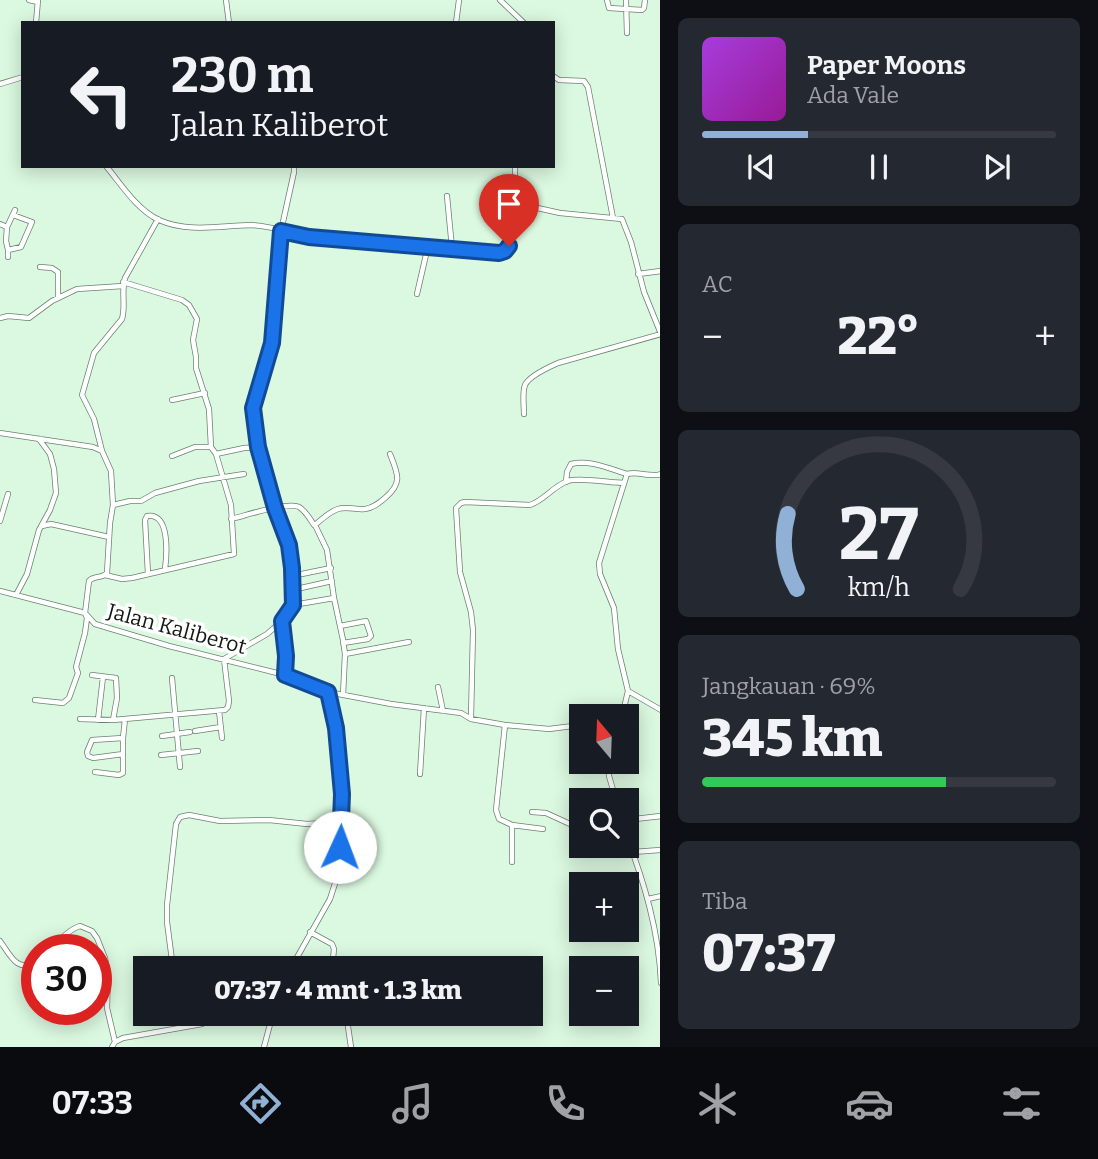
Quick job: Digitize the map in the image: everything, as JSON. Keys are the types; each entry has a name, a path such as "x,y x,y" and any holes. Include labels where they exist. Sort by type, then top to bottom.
{"street":[{"path":"29,0 38,1 36,21"},
{"path":"226,0 229,21"},
{"path":"456,21 459,0"},
{"path":"500,0 522,21"},
{"path":"607,0 609,8 642,10 645,0"},
{"path":"626,0 627,33"},
{"path":"516,13 516,21"},
{"path":"555,77 559,80 584,81 588,87 613,218"},
{"path":"0,84 21,78"},
{"path":"108,168 136,201 158,219 187,227 270,226 309,237 499,253 509,246 515,203 515,168"},
{"path":"80,719 113,720 227,709 229,705 224,659 267,634 282,621 293,605 289,545 275,508 258,447 253,408 272,343 281,231 294,168"},
{"path":"447,196 452,248"},
{"path":"515,203 560,213 622,219 660,334 558,363 543,371 525,384 524,414"},
{"path":"8,257 6,241 14,212 32,222 21,247"},
{"path":"105,575 108,569 113,505 111,471 102,451 94,419 82,395 93,352 122,319 123,284 158,219"},
{"path":"0,224 8,227"},
{"path":"6,241 21,247"},
{"path":"417,294 428,246"},
{"path":"8,250 21,247"},
{"path":"40,267 52,268 58,272 58,298"},
{"path":"638,274 660,271"},
{"path":"0,318 29,317 77,289 123,284 178,298 189,305 197,319 193,340 196,368 209,409 211,447 216,454 230,505 234,554 122,579 105,575 92,578 89,581 85,633 76,667 78,673 69,698 63,703 35,700"},
{"path":"172,400 205,393"},
{"path":"0,433 93,447 102,451"},
{"path":"16,595 27,574 38,530 56,494 50,454 39,439"},
{"path":"172,456 195,447 211,447"},
{"path":"216,454 258,447"},
{"path":"315,525 341,508 369,508 394,491 398,474 390,454"},
{"path":"566,482 568,468 578,462 627,474 660,474"},
{"path":"113,505 141,501 155,493 199,481 244,474"},
{"path":"625,704 628,691 618,649 614,608 599,563 627,474"},
{"path":"471,719 473,630 460,572 455,512 458,505 466,502 530,505 566,482 578,480 625,483"},
{"path":"0,521 8,494"},
{"path":"231,519 275,508 298,506 315,525 327,549 331,568 345,654 343,695"},
{"path":"148,574 146,516 157,517 165,534 165,569"},
{"path":"41,526 51,524 109,537"},
{"path":"292,576 331,568"},
{"path":"292,590 332,581"},
{"name":"Jalan Kaliberot","path":"0,592 85,613 95,624 285,675 328,692 461,713 471,719 505,725 549,729 569,726"},
{"path":"293,605 334,597"},
{"path":"282,621 285,675"},
{"path":"340,626 366,621 371,636 368,639 343,643"},
{"path":"345,654 409,642"},
{"path":"92,675 116,678 117,698 113,720"},
{"path":"98,720 103,677"},
{"path":"173,678 180,767"},
{"path":"438,687 443,711"},
{"path":"628,691 660,710"},
{"path":"297,956 330,899 339,871 342,794 336,728 328,692"},
{"path":"420,774 424,708"},
{"path":"219,711 222,738"},
{"path":"95,772 121,774 124,769 125,719"},
{"path":"505,725 496,810 499,819 505,823 543,829"},
{"path":"162,736 221,727"},
{"path":"123,738 92,740 88,754 93,758 123,754"},
{"path":"162,755 198,751"},
{"path":"532,812 546,813 569,824"},
{"path":"171,956 167,905 176,824 180,817 189,815 220,821 269,820 307,824 341,822"},
{"path":"639,818 660,816"},
{"path":"512,824 512,862"},
{"path":"639,852 660,850"},
{"path":"635,858 649,899 657,939 660,982"},
{"path":"649,899 660,896"},
{"path":"65,934 80,926 94,934"},
{"path":"310,932 332,944 333,956"},
{"path":"0,941 21,966"},
{"path":"110,1025 114,1044 123,1038 189,1026"},
{"path":"264,1047 270,1026"},
{"path":"348,1026 351,1047"}],"route":[{"path":"340,847 342,794 336,728 328,692 285,675 282,621 293,605 292,568 289,545 275,508 258,447 253,408 272,343 281,231 309,237 499,253 509,246"}]}
